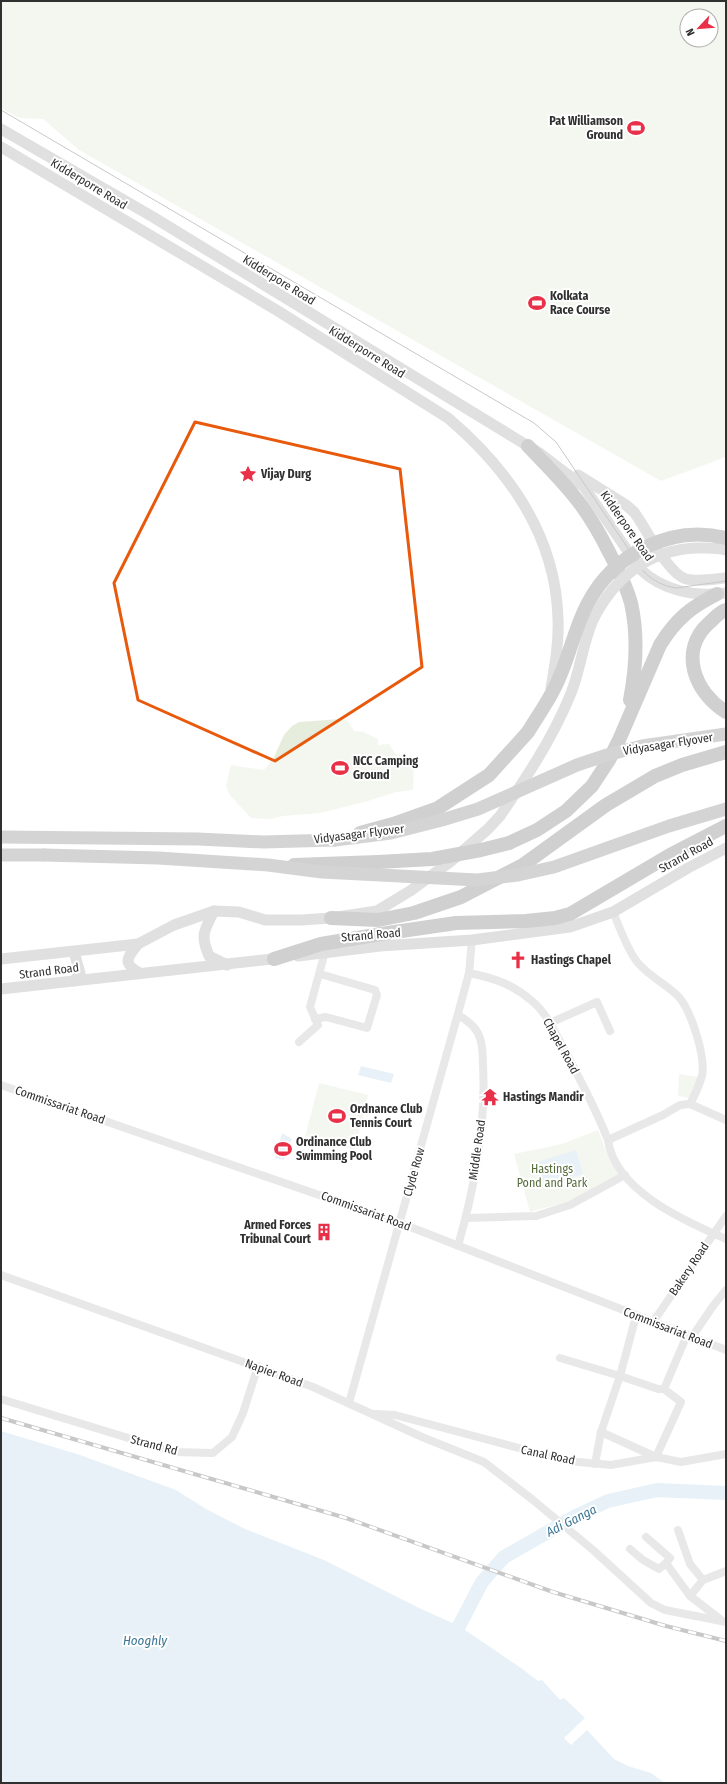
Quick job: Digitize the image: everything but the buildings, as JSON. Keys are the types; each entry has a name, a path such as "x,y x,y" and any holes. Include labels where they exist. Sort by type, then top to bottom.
{"highway":[{"path":"528,446 561,480 581,504 600,534 623,578 631,604 635,663 625,726"},
{"path":"335,840 393,824 438,808 489,775 528,732 550,696 567,660 588,603 619,563 643,548 674,537 702,535 726,538"},
{"path":"268,866 432,860 508,843 537,830 566,811 592,786 609,760 660,645 669,630 681,616 697,604 722,593"},
{"path":"726,610 706,626 693,646 693,669 702,690 714,705 726,712"},
{"name":"Vidyasagar Flyover","path":"1,837 198,839 263,842 335,840 391,833 478,809 576,765 607,755 642,746 726,734"},
{"path":"331,918 378,920 414,913 461,897 523,865 606,805 655,776 682,765 726,752"},
{"path":"1,855 150,858 268,866 322,872 477,880 518,875 554,867 669,826 726,809"},
{"path":"274,959 321,944 456,923 526,921 555,918 570,914 670,855 726,826"}],"main road":[{"name":"Kidderpore Road","path":"1,129 153,218 443,396 541,454 584,488 640,569 658,582 699,595 722,593"},
{"name":"Kidderporre Road","path":"1,146 278,311 448,418 479,445 508,481 531,516 547,556 556,596 558,643 550,696"},
{"name":"Kidderpore Road","path":"541,454 547,455 626,505 634,512 671,568 679,576 687,579"},
{"name":"Strand Road","path":"1,960 138,944 174,925 214,911 239,912 265,920 331,918 377,911 410,891 450,862 488,829 500,816 538,760 556,727 570,697 593,621 611,591 630,571 648,560 672,550 716,547 726,550"},
{"path":"684,591 687,579 701,580 726,578"},
{"name":"Strand Road","path":"1,989 140,973 228,965 380,946 472,940 570,927 613,912 688,868 726,848"},
{"path":"214,911 205,930 203,943 209,956 228,965"},
{"path":"138,944 128,958 128,962 132,969 140,973"},
{"path":"74,952 80,973 74,981"}],"street":[{"path":"722,593 720,608 726,615"},
{"path":"613,912 637,962 648,973 662,982 678,996 686,1006 700,1044 702,1074 690,1104"},
{"name":"Clyde Row","path":"349,1403 458,1015 469,973 472,940"},
{"path":"299,1042 318,1025 310,1007 325,952"},
{"name":"Chapel Road","path":"469,973 493,978 516,989 534,1002 550,1023 577,1074 602,1125 608,1140 609,1151 625,1175 648,1198 687,1222 726,1239"},
{"path":"315,1019 326,1017 367,1028 378,995 375,990 320,974"},
{"path":"550,1023 597,1002 610,1031"},
{"name":"Middle Road","path":"458,1015 467,1020 480,1038 484,1086 477,1155 466,1218 458,1246"},
{"name":"Commissariat Road","path":"1,1085 400,1223 726,1350"},
{"path":"608,1140 663,1115 680,1105 690,1104 726,1120"},
{"path":"466,1218 536,1216 570,1205 625,1175"},
{"name":"Bakery Road","path":"653,1322 726,1216"},
{"name":"Napier Road","path":"1,1275 313,1387 422,1437 484,1462 533,1500 593,1550 651,1603 665,1610 689,1616 723,1621"},
{"path":"664,1389 690,1336 726,1290"},
{"path":"595,1464 601,1432 620,1376 636,1316"},
{"path":"560,1358 658,1389 664,1389 681,1402 656,1457 601,1432"},
{"name":"Strand Rd","path":"1,1399 174,1452 213,1453 232,1437 243,1412 258,1366"},
{"name":"Canal Road","path":"372,1414 395,1415 536,1454 568,1461 610,1465 656,1457 681,1462 726,1454"},
{"path":"678,1530 690,1564 703,1580"},
{"path":"630,1549 643,1560 659,1569 670,1558 646,1537"},
{"path":"666,1563 690,1596 723,1621"},
{"path":"690,1596 703,1580 714,1574 726,1571"}],"highlighted area":[{"path":"195,422 400,469 422,667 275,761 138,700 114,583"}],"green space":[{"name":"Kolkata Race Course","path":"1,1 726,1 726,457 661,481 79,150 43,119 19,118 1,108"},
{"name":"NCC Camping Ground","path":"340,719 348,721 354,731 364,732 378,739 378,745 389,744 395,753 414,766 413,790 396,792 368,801 320,813 283,816 271,819 251,818 229,794 226,786 231,765 264,770 274,757 284,735 292,726 299,722"},
{"path":"679,1074 699,1077 690,1098 678,1096"},
{"name":"Ordnance Club Tennis Court","path":"319,1083 368,1095 355,1150 305,1137"},
{"name":"Hastings Pond and Park","path":"598,1130 606,1151 619,1176 570,1201 530,1212 514,1154 562,1144"}],"water":[{"path":"361,1066 394,1074 391,1083 358,1075"},
{"name":"Ordinance Club Swimming Pool","path":"282,1133 292,1139 284,1160 275,1158"},
{"path":"576,1150 583,1174 543,1187 534,1163"},
{"name":"Hooghly","path":"1,1431 80,1455 176,1490 206,1509 245,1529 324,1560 419,1608 459,1626 538,1681 542,1680 560,1700 564,1698 585,1718 564,1738 571,1745 587,1730 614,1759 628,1766 651,1773 665,1783 1,1783"}],"waterway":[{"name":"Adi Ganga","path":"459,1626 482,1582 504,1557 576,1516 608,1501 657,1490 726,1493"}],"tram line":[{"path":"1,110 534,423 556,442 644,572 655,580 667,586 676,588 726,581"}],"railway":[{"path":"1,1418 346,1518 553,1592 666,1626 726,1641"}],"place":[{"name":"Pat Williamson Ground","path":"636,128"},
{"name":"Kolkata Race Course","path":"537,303"},
{"name":"Vijay Durg","path":"248,474"},
{"name":"NCC Camping Ground","path":"340,768"},
{"name":"Hastings Chapel","path":"518,960"},
{"name":"Hastings Mandir","path":"490,1097"},
{"name":"Ordnance Club Tennis Court","path":"337,1116"},
{"name":"Ordinance Club Swimming Pool","path":"283,1149"},
{"name":"Armed Forces Tribunal Court","path":"324,1232"}]}
